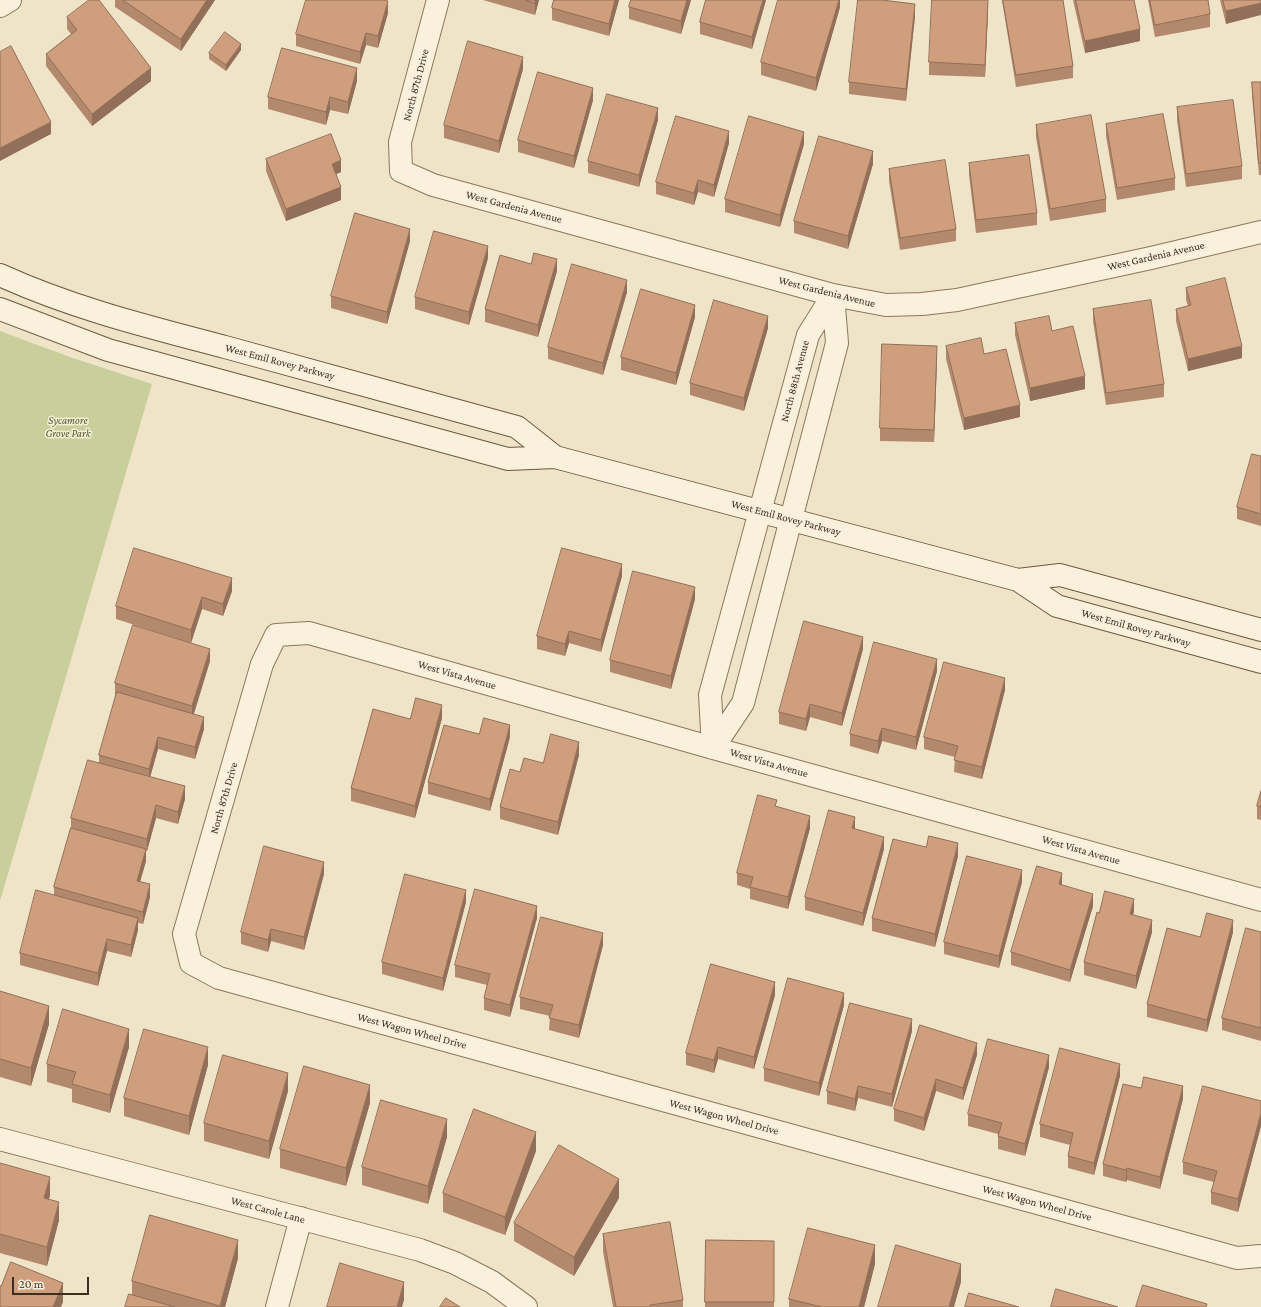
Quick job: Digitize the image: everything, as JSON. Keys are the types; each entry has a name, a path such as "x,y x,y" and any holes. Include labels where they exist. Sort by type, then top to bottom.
{"street":[{"path":"0,6 10,0"},
{"name":"North 87th Drive","path":"401,171 400,142 438,0"},
{"name":"West Gardenia Avenue","path":"401,171 433,185 833,295 886,306 957,300 1151,258 1261,232"},
{"name":"West Emil Rovey Parkway","path":"0,275 68,304 517,427 555,457"},
{"path":"713,748 743,703 837,343 833,295"},
{"name":"North 88th Avenue","path":"713,748 710,695 808,335 833,295"},
{"name":"West Emil Rovey Parkway","path":"0,309 41,326 108,350 508,459 555,457 1018,580 1057,606 1261,662"},
{"name":"West Emil Rovey Parkway","path":"1018,580 1060,575 1261,630"},
{"name":"West Vista Avenue","path":"276,635 309,633 713,748 1261,900"},
{"name":"North 87th Drive","path":"191,963 184,934 262,664 276,635"},
{"name":"West Wagon Wheel Drive","path":"191,963 219,978 1229,1256 1237,1258 1261,1256"},
{"name":"West Carole Lane","path":"0,1139 420,1250 455,1263 492,1282 526,1307"},
{"path":"277,1307 301,1218"}],"green space":[{"name":"Sycamore Grove Park","path":"0,331 70,357 152,384 0,901"}],"building":[{"path":"89,0 99,0 151,68 92,114 46,54 77,30 67,17"},
{"path":"123,0 207,0 181,39"},
{"path":"306,0 388,1 378,36 366,33 360,52 296,34"},
{"path":"526,0 535,0 535,3"},
{"path":"554,0 615,0 609,24 552,8"},
{"path":"631,0 687,0 681,21 629,7"},
{"path":"706,0 763,0 752,37 700,22"},
{"path":"778,0 839,0 816,78 761,62"},
{"path":"858,0 882,0 915,4 906,89 849,82"},
{"path":"932,0 988,0 985,65 929,62"},
{"path":"1003,0 1063,0 1073,66 1016,75"},
{"path":"1076,0 1134,0 1140,29 1085,41"},
{"path":"1150,0 1208,0 1210,14 1155,25"},
{"path":"1223,0 1261,0 1261,3 1226,11"},
{"path":"225,32 241,44 226,65 209,53"},
{"path":"468,41 523,57 499,141 444,125"},
{"path":"11,46 51,122 0,148 0,52"},
{"path":"282,48 357,68 348,102 330,97 326,112 268,97"},
{"path":"538,72 593,88 574,156 518,140"},
{"path":"1252,82 1261,82 1261,163 1259,163"},
{"path":"607,94 658,108 639,175 588,161"},
{"path":"1233,100 1242,166 1186,174 1177,107"},
{"path":"1163,114 1175,178 1117,188 1106,124"},
{"path":"1091,115 1106,199 1050,209 1036,125"},
{"path":"676,116 729,131 714,185 698,180 694,193 656,182"},
{"path":"749,116 804,132 780,215 725,199"},
{"path":"331,134 341,160 332,164 341,187 286,209 266,159"},
{"path":"819,136 873,151 848,236 794,221"},
{"path":"1029,155 1037,213 976,220 969,163"},
{"path":"945,160 956,229 900,238 889,169"},
{"path":"355,213 410,229 387,312 331,296"},
{"path":"434,231 488,246 469,312 415,297"},
{"path":"534,253 557,259 538,325 485,309 500,255 531,264"},
{"path":"572,264 627,280 603,363 548,347"},
{"path":"1225,278 1242,346 1188,359 1176,309 1191,305 1186,288"},
{"path":"641,289 695,305 676,373 621,357"},
{"path":"714,300 768,316 744,398 690,383"},
{"path":"1151,300 1164,384 1106,393 1093,309"},
{"path":"1049,316 1052,331 1073,326 1085,376 1030,388 1015,323"},
{"path":"981,338 984,354 1006,349 1020,405 964,418 946,346"},
{"path":"882,344 937,346 934,430 880,428"},
{"path":"1252,454 1261,456 1261,514 1237,507"},
{"path":"134,548 232,578 223,604 202,597 191,630 116,606"},
{"path":"562,548 622,564 601,640 569,631 565,644 537,636"},
{"path":"633,571 695,587 671,676 610,660"},
{"path":"804,621 863,637 842,713 810,704 806,719 779,712"},
{"path":"133,625 210,649 192,706 115,683"},
{"path":"874,642 937,659 916,737 882,728 878,741 850,734"},
{"path":"944,662 1005,678 982,767 954,760 958,746 924,737"},
{"path":"117,692 204,717 195,747 158,737 149,769 99,755"},
{"path":"416,698 442,705 415,806 351,788 373,709 410,719"},
{"path":"484,718 510,725 490,799 428,782 444,725 479,734"},
{"path":"551,734 579,742 558,822 500,807 510,769 520,772 524,758 543,763"},
{"path":"88,760 185,786 178,812 156,805 147,839 71,818"},
{"path":"1261,791 1261,807 1257,806"},
{"path":"758,795 777,800 775,806 810,816 788,897 750,887 753,877 737,873"},
{"path":"829,810 855,817 852,828 884,837 863,913 805,897"},
{"path":"71,828 146,849 137,881 150,884 143,912 54,887"},
{"path":"929,836 958,843 935,934 872,918 893,839 926,847"},
{"path":"264,846 324,862 304,937 271,929 268,940 241,932"},
{"path":"967,856 1022,870 999,956 944,942"},
{"path":"1037,866 1062,873 1059,884 1093,894 1070,970 1011,952"},
{"path":"405,874 466,890 443,978 382,962"},
{"path":"475,889 537,906 510,1005 484,998 490,974 455,965"},
{"path":"36,890 138,918 131,945 107,939 98,973 20,953"},
{"path":"1105,891 1134,899 1130,914 1152,920 1136,976 1084,962 1097,912 1099,913"},
{"path":"1207,913 1233,920 1207,1020 1147,1004 1167,928 1200,937"},
{"path":"541,917 603,933 579,1025 549,1018 553,1005 520,997"},
{"path":"1246,928 1261,932 1261,1028 1222,1018"},
{"path":"711,964 775,982 754,1057 718,1047 714,1060 686,1053"},
{"path":"788,978 844,993 819,1083 764,1068"},
{"path":"0,991 49,1006 31,1068 0,1059"},
{"path":"850,1003 912,1019 892,1094 858,1086 855,1099 827,1091"},
{"path":"63,1009 129,1029 110,1095 72,1084 76,1072 47,1064"},
{"path":"920,1025 977,1043 963,1088 936,1079 924,1118 894,1109"},
{"path":"144,1029 208,1047 189,1116 124,1098"},
{"path":"988,1039 1049,1055 1025,1144 998,1136 1002,1123 968,1114"},
{"path":"1060,1048 1120,1064 1094,1163 1068,1156 1073,1133 1040,1124"},
{"path":"223,1055 288,1073 269,1141 204,1123"},
{"path":"304,1066 370,1085 346,1168 280,1149"},
{"path":"1144,1077 1183,1086 1160,1177 1127,1168 1126,1170 1103,1164 1123,1084 1141,1088"},
{"path":"1203,1086 1261,1101 1261,1113 1238,1199 1211,1192 1217,1171 1183,1162"},
{"path":"381,1100 447,1119 428,1186 362,1167"},
{"path":"474,1109 536,1132 505,1217 443,1193"},
{"path":"559,1145 619,1179 574,1257 514,1223"},
{"path":"0,1163 50,1177 44,1198 59,1202 47,1247 0,1234"},
{"path":"150,1215 238,1240 220,1306 132,1281"},
{"path":"670,1222 683,1300 650,1305 650,1307 616,1307 603,1234"},
{"path":"808,1228 875,1245 859,1307 822,1307 789,1299"},
{"path":"706,1240 774,1241 774,1302 705,1302"},
{"path":"896,1245 961,1264 949,1307 878,1307"},
{"path":"11,1262 63,1283 53,1307 0,1307 0,1286"},
{"path":"340,1263 404,1282 397,1307 327,1307"},
{"path":"1143,1285 1207,1304 1206,1307 1136,1307"},
{"path":"1056,1289 1118,1307 1051,1307"},
{"path":"969,1293 1019,1307 965,1307"},
{"path":"129,1294 175,1307 125,1307"},
{"path":"446,1298 460,1307 440,1307"}]}
